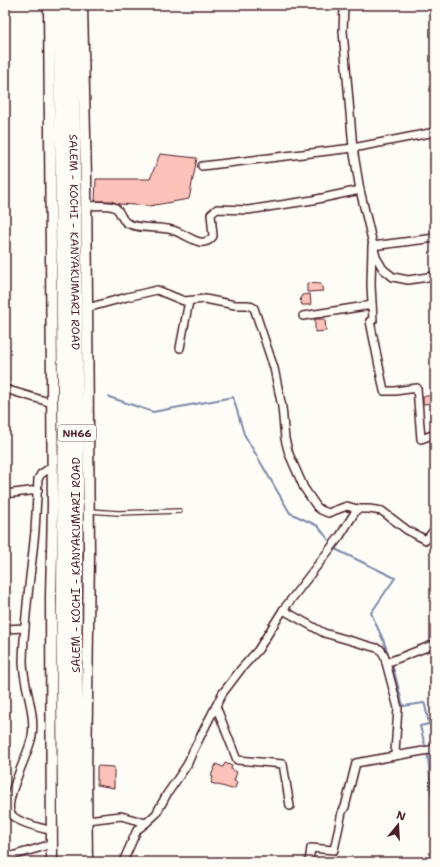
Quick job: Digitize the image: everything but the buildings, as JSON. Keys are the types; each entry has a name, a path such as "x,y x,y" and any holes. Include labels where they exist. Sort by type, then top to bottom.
{"highway":[{"name":"SALEM - KOCHI - KANYAKUMARI ROAD","path":"60,5 65,444 63,625 65,862"},
{"name":"SALEM - KOCHI - KANYAKUMARI ROAD","path":"72,5 77,445 75,625 77,862"}],"street":[{"path":"49,5 53,466 51,569 52,862"},
{"path":"82,5 87,308 87,862"},
{"path":"344,5 343,31 353,148 372,246 383,269 393,277 408,280 435,276"},
{"path":"202,166 353,148 435,132"},
{"path":"86,206 106,205 115,207 125,222 132,225 172,230 201,242 211,239 213,236 211,214 217,209 256,209 313,200 360,190"},
{"path":"372,246 435,238"},
{"path":"372,246 371,285 374,320 370,321 384,391 416,388 421,439 435,434"},
{"path":"87,308 152,290 162,291 178,299 189,301 205,299 235,305 248,304 254,308 274,368 282,407 285,439 289,454 300,482 317,507 328,513 343,507 382,511 407,530 426,540 435,529"},
{"path":"180,348 189,301"},
{"path":"302,316 372,305"},
{"path":"5,389 52,403"},
{"path":"52,831 16,819 11,814 9,809 12,791 32,736 33,726 29,697 24,676 25,628 35,531 38,479 41,474 53,466"},
{"path":"5,494 38,490"},
{"path":"124,862 136,830 156,814 167,794 187,766 222,694 258,650 283,610 340,536 357,509"},
{"path":"283,610 324,634 379,648 383,653 398,708 395,750 397,754 400,755"},
{"path":"5,629 25,628"},
{"path":"386,663 435,644"},
{"path":"216,706 237,760 283,764 290,806"},
{"path":"310,862 312,848 334,850 342,812 346,807 356,763 435,748"},
{"path":"87,820 121,816 146,823"},
{"path":"5,858 52,844"}],"lane":[{"path":"88,511 118,513 180,511"}],"waterway":[{"path":"109,397 153,412 233,397 244,434 290,513 318,526 331,543"},
{"path":"334,547 335,549 395,578 371,613 393,667 403,706 424,703 425,705 429,724 420,726 428,757 435,831"}]}
